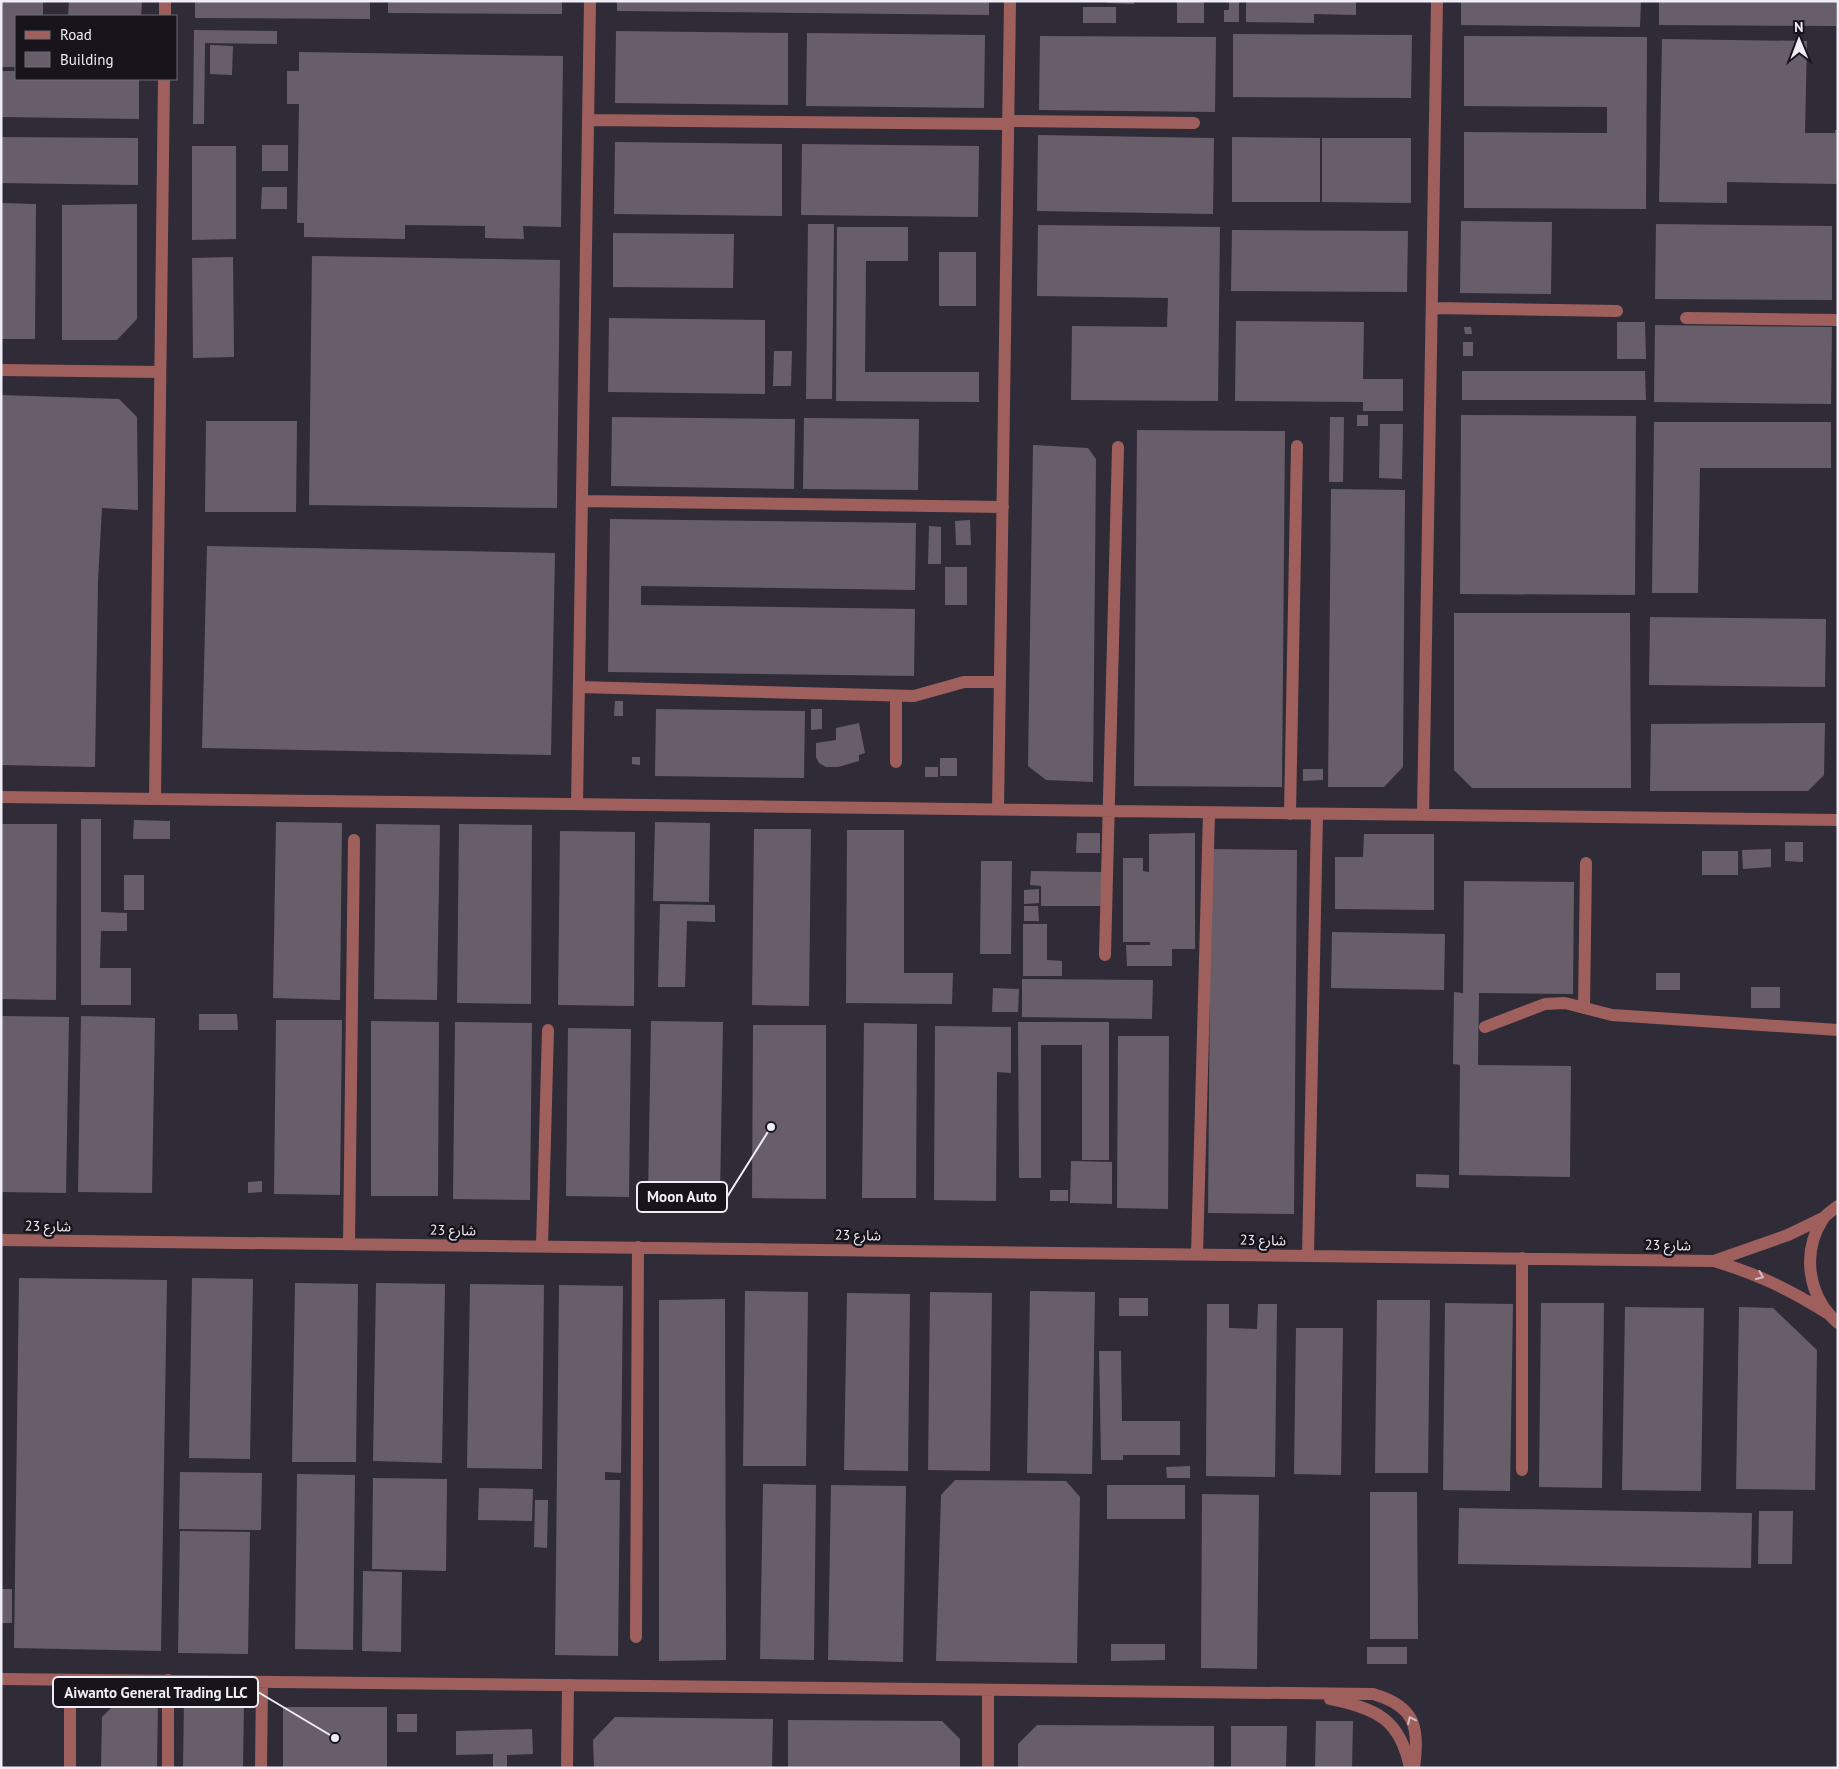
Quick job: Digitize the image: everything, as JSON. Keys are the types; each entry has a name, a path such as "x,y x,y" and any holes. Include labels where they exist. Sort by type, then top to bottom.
{"street":[{"path":"165,1 165,15"},
{"path":"577,804 590,1"},
{"path":"998,809 1010,1"},
{"path":"1423,815 1437,1"},
{"path":"155,799 164,80"},
{"path":"588,120 1194,123"},
{"path":"1432,308 1617,311"},
{"path":"1686,318 1838,320"},
{"path":"1,370 160,372"},
{"path":"1290,814 1297,446"},
{"path":"1105,955 1118,447"},
{"path":"582,501 1003,507"},
{"path":"579,687 896,696 922,695 955,684 972,681 1000,682"},
{"path":"896,696 896,762"},
{"path":"1,797 1838,820"},
{"path":"1197,1254 1210,813"},
{"path":"1308,1255 1317,814"},
{"path":"349,1244 354,840"},
{"path":"1584,1008 1586,863"},
{"path":"1484,1028 1545,1004 1565,1003 1619,1015 1838,1030"},
{"path":"542,1246 548,1030"},
{"path":"1827,1313 1811,1283 1810,1249 1823,1218 1838,1206"},
{"name":"شارع 23","path":"1714,1261 1770,1242 1823,1218"},
{"name":"شارع 23","path":"1,1240 1714,1261 1754,1273 1792,1291 1838,1322"},
{"path":"636,1637 638,1247"},
{"path":"1522,1258 1522,1470"},
{"path":"1,1679 1373,1694 1392,1699 1407,1712 1415,1729 1417,1749 1414,1768"},
{"path":"70,1680 70,1768"},
{"path":"168,1680 168,1768"},
{"path":"261,1768 262,1682"},
{"path":"567,1768 568,1685"},
{"path":"988,1691 988,1768"},
{"path":"1311,1694 1372,1709 1387,1720 1399,1734 1410,1768"}],"building":[{"path":"1,1 43,1 43,15 15,15 15,67 1,67"},
{"path":"69,1 142,1 141,15 68,15"},
{"path":"195,1 370,1 370,19 195,18"},
{"path":"388,1 562,1 562,14 388,13"},
{"path":"617,1 989,1 989,15 617,11"},
{"path":"1107,1 1134,1 1134,4 1107,3"},
{"path":"1177,1 1204,1 1204,23 1177,23"},
{"path":"1229,1 1239,1 1239,22 1224,22 1224,10 1229,10"},
{"path":"1246,1 1356,1 1356,15 1314,14 1314,23 1246,22"},
{"path":"1461,1 1641,1 1640,27 1461,25"},
{"path":"1659,1 1836,1 1836,26 1659,25"},
{"path":"1083,7 1116,7 1116,23 1083,23"},
{"path":"194,30 277,31 277,44 205,43 204,124 193,124"},
{"path":"616,31 788,33 788,105 615,103"},
{"path":"807,33 985,35 984,108 806,106"},
{"path":"1233,34 1412,35 1411,98 1233,97"},
{"path":"1040,36 1216,37 1215,112 1039,110"},
{"path":"1464,36 1647,37 1646,209 1464,208 1464,132 1607,133 1607,107 1464,106"},
{"path":"1662,39 1807,41 1805,133 1835,133 1835,130 1838,130 1838,184 1727,182 1727,203 1659,202"},
{"path":"210,45 233,46 232,75 210,74"},
{"path":"299,52 563,56 561,227 523,226 524,239 485,238 485,226 405,225 405,239 304,237 304,223 297,223 299,104 287,104 287,71 299,71"},
{"path":"1,71 15,71 15,80 139,80 139,119 1,117"},
{"path":"1038,135 1214,138 1213,214 1037,211"},
{"path":"1,137 138,138 138,185 1,183"},
{"path":"1232,137 1320,138 1320,202 1232,202"},
{"path":"1322,138 1411,138 1411,203 1322,202"},
{"path":"615,142 782,144 782,216 614,214"},
{"path":"802,144 979,146 978,217 801,215"},
{"path":"262,145 288,145 288,171 262,171"},
{"path":"192,146 236,146 236,239 192,240"},
{"path":"262,187 287,187 287,209 261,209"},
{"path":"1,203 36,204 35,339 1,339"},
{"path":"137,204 137,319 117,340 62,340 62,205"},
{"path":"1461,221 1552,222 1551,294 1460,293"},
{"path":"808,224 834,224 832,399 806,399"},
{"path":"1656,224 1832,226 1832,300 1655,299"},
{"path":"1038,225 1220,227 1218,401 1071,400 1072,326 1167,327 1168,298 1037,296"},
{"path":"837,227 908,227 908,261 866,261 865,372 979,372 979,402 836,401"},
{"path":"1232,230 1408,231 1407,292 1231,291"},
{"path":"613,233 734,234 733,288 613,287"},
{"path":"939,252 976,252 976,306 939,306"},
{"path":"312,256 560,260 557,508 309,505"},
{"path":"233,257 234,357 193,358 192,258"},
{"path":"609,318 765,320 765,394 608,392"},
{"path":"1236,321 1364,322 1363,379 1403,379 1403,411 1363,411 1363,402 1235,401"},
{"path":"1617,322 1645,322 1646,359 1617,359"},
{"path":"1655,325 1832,327 1831,404 1654,402"},
{"path":"1464,327 1471,327 1472,334 1465,334"},
{"path":"1463,342 1473,342 1473,356 1463,356"},
{"path":"774,351 792,351 791,386 773,386"},
{"path":"1462,371 1645,371 1646,400 1462,400"},
{"path":"1,395 119,399 137,417 138,510 102,508 98,581 95,767 1,765"},
{"path":"1357,415 1368,415 1368,426 1357,426"},
{"path":"1461,415 1636,416 1635,595 1460,594"},
{"path":"612,417 795,419 794,489 611,486"},
{"path":"1330,417 1344,417 1343,482 1329,482"},
{"path":"804,418 919,419 918,490 803,489"},
{"path":"206,421 297,421 296,512 205,512"},
{"path":"1654,422 1831,422 1831,468 1700,468 1698,593 1652,593"},
{"path":"1380,424 1403,424 1402,479 1379,478"},
{"path":"1137,430 1285,431 1282,787 1134,786"},
{"path":"1033,445 1088,448 1096,459 1093,782 1046,780 1028,766"},
{"path":"1331,489 1405,490 1403,767 1384,787 1328,787"},
{"path":"610,519 916,523 915,590 641,586 641,605 915,609 914,676 608,672"},
{"path":"970,520 971,545 956,545 955,521"},
{"path":"929,526 941,527 941,564 928,564"},
{"path":"207,546 555,553 551,755 202,748"},
{"path":"945,567 967,567 967,605 945,605"},
{"path":"1454,613 1630,613 1631,788 1472,788 1454,770"},
{"path":"1650,617 1826,619 1825,687 1649,685"},
{"path":"615,701 623,701 623,716 614,716"},
{"path":"656,709 805,711 804,778 655,776"},
{"path":"811,709 822,709 822,729 811,730"},
{"path":"859,723 865,753 859,755 859,761 838,767 826,767 819,763 816,757 816,743 836,740 836,728"},
{"path":"1825,723 1824,775 1808,791 1650,791 1651,724"},
{"path":"632,757 640,757 640,765 632,764"},
{"path":"940,758 957,758 957,776 940,776"},
{"path":"925,767 938,767 938,777 925,777"},
{"path":"1303,769 1323,769 1323,780 1303,781"},
{"path":"81,819 101,819 101,912 127,913 127,931 101,931 100,968 131,968 131,1005 81,1005"},
{"path":"134,820 170,821 170,839 133,839"},
{"path":"276,822 342,823 340,1000 273,998"},
{"path":"655,822 710,823 709,902 653,901"},
{"path":"1,824 57,824 56,1000 1,999"},
{"path":"376,824 440,825 437,1000 374,999"},
{"path":"459,824 532,825 531,1004 457,1003"},
{"path":"754,829 811,829 809,1006 752,1005"},
{"path":"847,830 904,830 904,973 953,973 952,1004 846,1003"},
{"path":"560,831 635,832 634,1006 558,1005"},
{"path":"1077,833 1100,833 1100,853 1076,853"},
{"path":"1195,833 1195,949 1172,949 1172,966 1127,966 1126,945 1150,945 1150,942 1123,942 1123,858 1143,858 1143,871 1149,872 1149,834"},
{"path":"1364,834 1434,834 1434,910 1335,909 1335,857 1363,857"},
{"path":"1785,842 1803,842 1803,862 1785,861"},
{"path":"1211,849 1297,850 1294,1214 1208,1213"},
{"path":"1771,849 1771,867 1743,869 1742,850"},
{"path":"1702,851 1738,851 1738,875 1702,875"},
{"path":"981,861 1012,861 1011,954 980,954"},
{"path":"1031,871 1102,872 1101,906 1041,906 1041,886 1030,885"},
{"path":"124,875 144,875 144,910 124,910"},
{"path":"1464,881 1574,882 1573,994 1479,993 1478,1065 1571,1066 1570,1177 1459,1175 1460,1065 1453,1064 1454,992 1463,993"},
{"path":"1039,889 1039,903 1024,904 1024,890"},
{"path":"660,904 715,905 715,922 687,921 685,987 658,987"},
{"path":"1024,906 1038,906 1039,921 1024,921"},
{"path":"1023,924 1047,924 1047,960 1062,961 1062,976 1023,976"},
{"path":"1332,932 1445,934 1444,990 1331,988"},
{"path":"1656,973 1680,973 1680,990 1656,990"},
{"path":"1022,979 1153,980 1152,1019 1022,1017"},
{"path":"1751,987 1780,987 1780,1008 1751,1008"},
{"path":"993,988 1019,989 1018,1012 992,1012"},
{"path":"199,1014 237,1014 238,1030 199,1030"},
{"path":"1,1016 69,1017 66,1193 1,1192"},
{"path":"81,1016 155,1018 152,1193 78,1192"},
{"path":"276,1020 342,1020 340,1195 274,1194"},
{"path":"371,1021 439,1022 438,1196 371,1196"},
{"path":"651,1021 723,1022 720,1199 648,1198"},
{"path":"455,1022 532,1023 530,1200 453,1199"},
{"path":"1018,1022 1109,1022 1109,1160 1082,1160 1082,1045 1041,1045 1041,1178 1019,1178"},
{"path":"864,1023 917,1024 916,1198 862,1198"},
{"path":"753,1025 826,1025 826,1199 752,1198"},
{"path":"935,1026 1011,1027 1011,1073 997,1072 996,1201 934,1200"},
{"path":"568,1028 631,1029 629,1197 566,1196"},
{"path":"1118,1036 1169,1036 1168,1209 1117,1208"},
{"path":"1071,1161 1112,1162 1112,1204 1070,1203"},
{"path":"1416,1174 1449,1175 1449,1188 1416,1187"},
{"path":"262,1181 262,1192 248,1193 248,1182"},
{"path":"1050,1190 1068,1190 1068,1201 1050,1201"},
{"path":"19,1278 167,1280 161,1651 14,1648"},
{"path":"192,1278 253,1279 250,1459 189,1458"},
{"path":"295,1283 358,1284 356,1462 292,1462"},
{"path":"376,1283 445,1284 442,1463 373,1461"},
{"path":"470,1284 544,1285 542,1469 467,1468"},
{"path":"559,1285 623,1286 621,1473 605,1472 605,1480 620,1480 618,1656 555,1655"},
{"path":"745,1291 808,1292 806,1466 743,1466"},
{"path":"1030,1291 1095,1292 1092,1474 1027,1473"},
{"path":"930,1292 992,1293 990,1471 928,1470"},
{"path":"847,1293 910,1294 908,1471 844,1470"},
{"path":"1119,1298 1148,1298 1148,1316 1119,1316"},
{"path":"725,1299 726,1660 659,1661 659,1300"},
{"path":"1377,1300 1430,1300 1428,1473 1375,1473"},
{"path":"1445,1303 1513,1304 1510,1491 1443,1490"},
{"path":"1541,1303 1604,1303 1602,1488 1539,1487"},
{"path":"1207,1304 1229,1304 1229,1328 1257,1329 1258,1304 1277,1304 1275,1477 1206,1476"},
{"path":"1625,1307 1704,1308 1701,1491 1622,1490"},
{"path":"1739,1307 1773,1308 1817,1350 1815,1490 1736,1489"},
{"path":"1296,1328 1343,1328 1341,1475 1294,1474"},
{"path":"1099,1351 1121,1351 1122,1421 1180,1421 1180,1455 1123,1455 1123,1460 1101,1460"},
{"path":"1190,1466 1190,1478 1167,1478 1166,1467"},
{"path":"180,1472 262,1473 261,1530 179,1529"},
{"path":"297,1474 355,1475 353,1650 295,1649"},
{"path":"373,1478 447,1479 446,1571 372,1569"},
{"path":"955,1480 1066,1481 1080,1497 1077,1663 936,1661 941,1495"},
{"path":"763,1484 816,1485 814,1660 760,1659"},
{"path":"831,1485 906,1486 903,1662 828,1660"},
{"path":"1107,1485 1185,1485 1185,1519 1107,1519"},
{"path":"479,1488 533,1489 532,1521 478,1520"},
{"path":"1370,1492 1417,1492 1418,1639 1370,1639"},
{"path":"1202,1494 1259,1495 1257,1669 1201,1668"},
{"path":"535,1500 548,1500 547,1548 534,1547"},
{"path":"1459,1508 1752,1513 1751,1568 1458,1564"},
{"path":"1759,1511 1793,1511 1792,1564 1758,1564"},
{"path":"180,1531 250,1532 248,1654 178,1653"},
{"path":"363,1571 402,1572 401,1652 362,1651"},
{"path":"1,1589 12,1589 12,1623 1,1623"},
{"path":"1111,1644 1165,1644 1165,1660 1111,1661"},
{"path":"1367,1647 1407,1647 1407,1664 1367,1664"},
{"path":"121,1698 158,1699 157,1768 101,1768 102,1717"},
{"path":"184,1701 244,1702 243,1768 183,1768"},
{"path":"283,1707 387,1707 387,1768 283,1768"},
{"path":"397,1714 417,1714 417,1732 397,1732"},
{"path":"615,1717 773,1719 772,1768 594,1768 593,1740"},
{"path":"788,1720 942,1721 960,1739 960,1768 788,1768"},
{"path":"1316,1721 1353,1721 1352,1768 1315,1768"},
{"path":"1037,1725 1214,1726 1214,1768 1018,1768 1018,1744"},
{"path":"1231,1726 1287,1726 1286,1768 1231,1768"},
{"path":"532,1729 533,1754 507,1755 507,1768 493,1768 493,1754 456,1755 456,1731"}],"place":[{"name":"Moon Auto","path":"771,1127"},
{"name":"Aiwanto General Trading LLC","path":"335,1738"}]}
